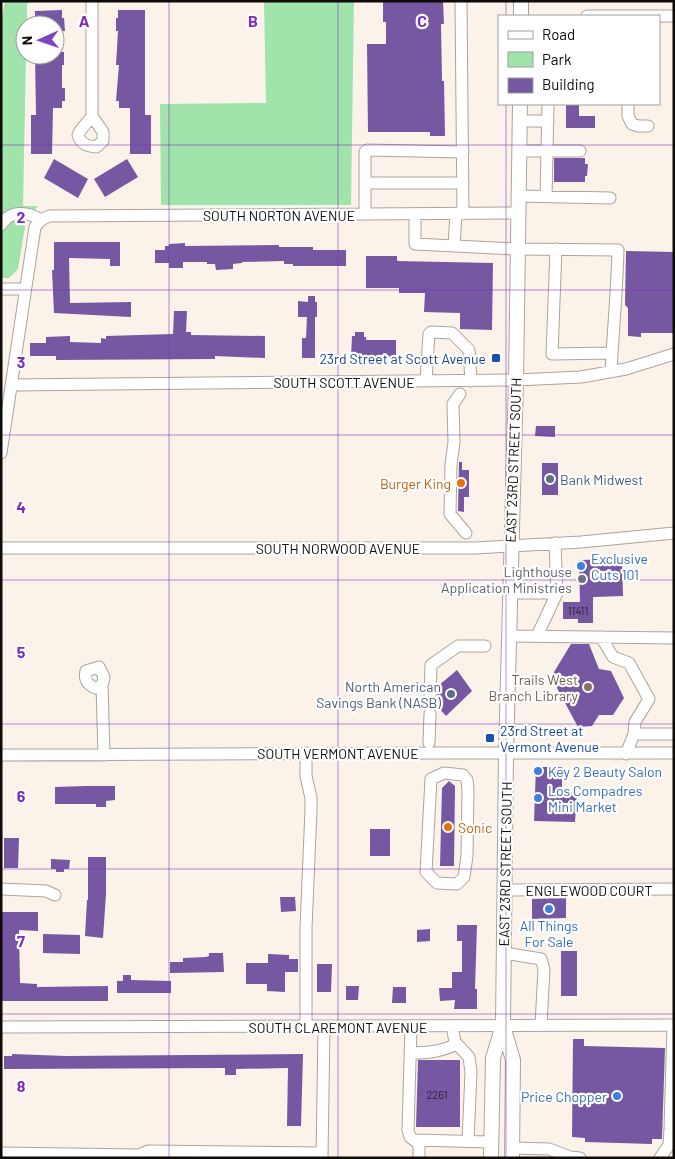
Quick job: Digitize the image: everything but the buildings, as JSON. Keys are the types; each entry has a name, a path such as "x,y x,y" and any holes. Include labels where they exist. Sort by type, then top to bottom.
{"main road":[{"path":"521,1 521,15"},
{"name":"EAST 23RD STREET SOUTH","path":"491,1158 493,1058 503,1025 506,754 516,380 520,105"},
{"name":"EAST 23RD STREET SOUTH","path":"503,1025 513,1060 512,1153"}],"street":[{"path":"92,1 92,116"},
{"path":"454,246 463,183 461,1"},
{"path":"660,16 674,16"},
{"path":"546,197 548,105"},
{"path":"628,105 628,116 632,124 648,126"},
{"path":"520,121 548,121"},
{"path":"365,214 365,152 368,150 463,152"},
{"path":"519,151 580,151"},
{"path":"365,183 463,183"},
{"path":"518,196 610,198"},
{"path":"1,225 8,216 16,213 36,217 41,220 34,227 1,454"},
{"name":"SOUTH NORTON AVENUE","path":"41,220 49,216 518,213"},
{"path":"415,214 415,244 517,249 618,250 617,299 612,329 611,372"},
{"path":"556,249 552,354 612,353"},
{"path":"1,289 25,290"},
{"path":"426,381 429,334 431,332 452,333 469,350 471,381"},
{"name":"SOUTH SCOTT AVENUE","path":"11,384 516,380 580,377 611,372 674,354"},
{"path":"460,394 453,404 454,442 450,465 450,514 466,532"},
{"name":"SOUTH NORWOOD AVENUE","path":"1,548 475,548 674,533"},
{"path":"537,636 556,592 555,542"},
{"path":"510,593 556,592"},
{"path":"509,636 674,638"},
{"path":"601,637 613,656 629,663 649,699 635,722 634,734 626,754"},
{"path":"430,697 431,666 458,646 485,646"},
{"path":"102,686 104,755"},
{"path":"429,743 430,714"},
{"path":"634,734 674,734"},
{"path":"306,753 311,810 306,928 306,1027"},
{"name":"SOUTH VERMONT AVENUE","path":"1,755 306,753 674,754"},
{"path":"444,773 463,775 467,780 467,856 464,877 457,884 437,883 426,872 431,780 444,773"},
{"path":"1,889 46,891 55,895"},
{"name":"ENGLEWOOD COURT","path":"505,890 674,889"},
{"path":"504,953 541,959 544,969 541,1025"},
{"path":"410,1026 408,1130 410,1137 419,1144 419,1158"},
{"path":"452,1026 454,1042 469,1057 471,1072 468,1141"},
{"path":"660,1158 669,1145 673,1026"},
{"name":"SOUTH CLAREMONT AVENUE","path":"1,1027 673,1026"},
{"path":"1,1153 138,1156 148,1151 322,1155 324,1027"},
{"path":"410,1053 429,1053 443,1050 456,1044"},
{"path":"414,1140 491,1142"},
{"path":"512,1153 536,1153 549,1149 570,1158 580,1158"}],"green space":[{"path":"5,1 31,1 27,4 27,15 15,15 15,65 26,65 23,206 38,206 26,221 18,269 9,278 1,278 1,22"},
{"path":"264,1 354,1 351,205 161,205 160,104 266,103"}],"place":[{"name":"23rd Street at Scott Avenue","path":"496,358"},
{"name":"Bank Midwest","path":"550,479"},
{"name":"Burger King","path":"461,483"},
{"name":"Exclusive Cuts 101","path":"581,566"},
{"name":"Lighthouse Application Ministries","path":"582,579"},
{"name":"Trails West Branch Library","path":"588,687"},
{"name":"North American Savings Bank (NASB)","path":"451,694"},
{"name":"23rd Street at Vermont Avenue","path":"490,738"},
{"name":"Key 2 Beauty Salon","path":"538,771"},
{"name":"Los Compadres Mini Market","path":"538,798"},
{"name":"Sonic","path":"448,827"},
{"name":"All Things For Sale","path":"549,909"},
{"name":"Price Chopper","path":"617,1096"}]}
